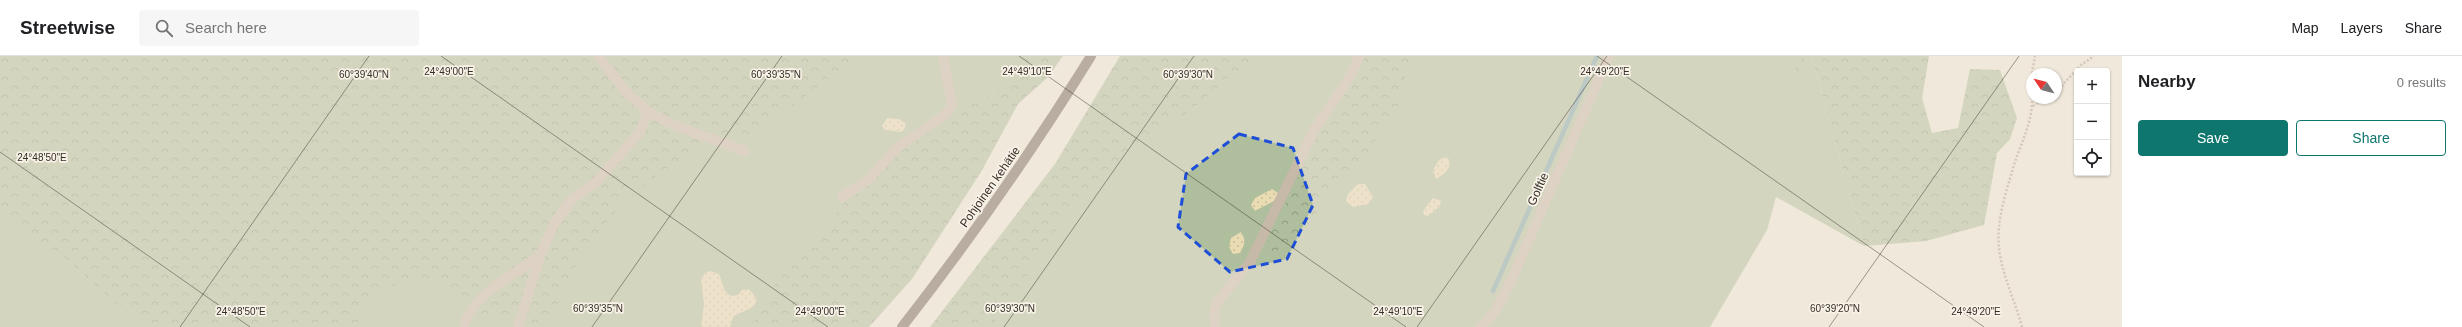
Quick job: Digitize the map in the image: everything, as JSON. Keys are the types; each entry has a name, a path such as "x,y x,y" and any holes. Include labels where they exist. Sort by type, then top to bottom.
{"main road":[{"name":"Pohjoinen kehätie","path":"902,327 957,257 1024,163 1091,56"}],"street":[{"path":"598,56 627,93 648,111 671,124 745,152"},
{"path":"842,197 869,179 897,148 946,114 952,105 942,56"},
{"path":"1214,327 1214,312 1218,301 1250,262 1314,130 1351,75 1359,56"},
{"name":"Golftie","path":"1481,327 1496,310 1510,283 1610,56"},
{"path":"518,327 540,256 554,224 571,200 596,182 640,132 648,111"},
{"path":"465,323 469,311 483,296 540,256"}],"path":[{"path":"2033,68 2035,56"},
{"path":"2062,86 2081,66 2094,56"},
{"path":"2022,327 2003,273 1998,247 1999,227 2014,164 2026,134 2033,106 2036,104"}],"highlighted area":[{"path":"1239,134 1293,148 1313,205 1287,259 1230,272 1178,227 1186,174"}],"green space":[{"path":"0,56 1026,56 1021,69 980,102 802,327 0,327"},
{"path":"0,56 858,56 747,141 731,132 672,166 629,199 610,219 575,268 559,301 551,327 523,327 526,316 508,320 484,316 471,299 415,275 362,301 358,327 146,327 111,299 65,258 17,227 0,209"},
{"path":"1026,56 1063,56 1047,78 1018,104 981,172 912,279 869,327 749,327 766,305 779,274 799,260 809,244 827,228 847,198 900,151 946,117 973,103 980,102 1021,69"},
{"path":"1120,56 1260,56 1231,76 1190,111 1147,138 1077,202 1044,247 1022,285 991,327 930,327 1055,164"},
{"path":"1207,56 1811,56 1864,246 1776,197 1767,230 1710,327 964,327"},
{"path":"1365,56 1411,56 1398,107 1364,159 1339,177 1307,228 1283,248 1260,257 1316,139 1359,73"},
{"path":"1791,56 1805,56 1800,83"},
{"path":"1811,56 1929,56 1922,98 1932,133 1958,128 1970,69 2000,70 2017,118 2010,139 1997,153 1984,225 1926,241 1864,246"}],"sand":[{"path":"887,118 899,119 906,124 904,130 900,132 885,130 882,126"},
{"path":"1445,157 1448,158 1449,168 1445,173 1436,179 1433,170 1439,160"},
{"path":"1358,184 1365,184 1373,197 1368,204 1353,207 1346,201 1348,194"},
{"path":"1272,189 1278,193 1274,201 1255,211 1251,205 1255,198"},
{"path":"1433,198 1441,201 1440,206 1428,216 1424,215 1423,211"},
{"path":"1241,232 1244,237 1243,247 1240,253 1233,254 1229,247 1231,238"},
{"path":"711,271 719,274 725,291 731,296 738,295 742,290 748,289 754,295 756,300 752,307 733,317 730,327 701,327 704,304 701,280 705,273"}],"waterway":[{"path":"1493,291 1597,56"}]}
